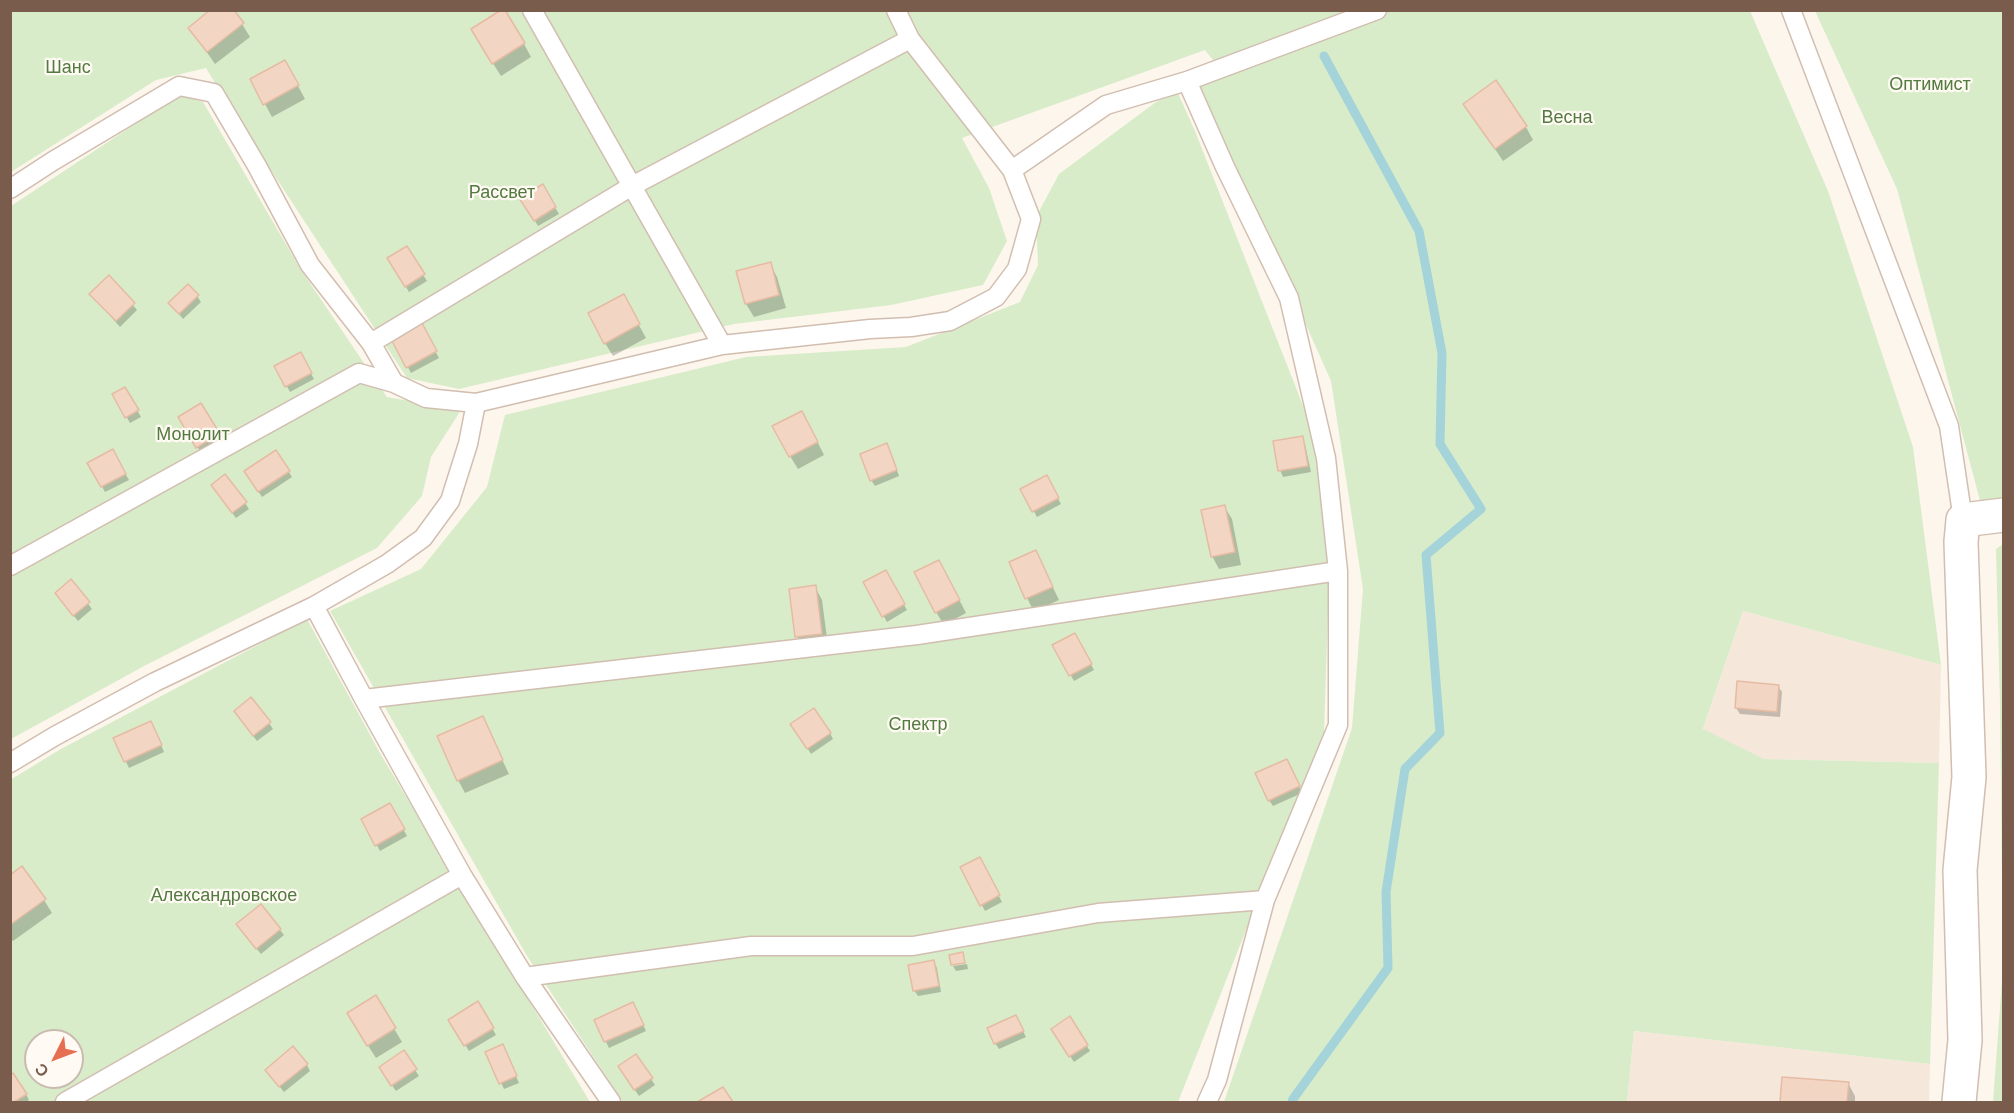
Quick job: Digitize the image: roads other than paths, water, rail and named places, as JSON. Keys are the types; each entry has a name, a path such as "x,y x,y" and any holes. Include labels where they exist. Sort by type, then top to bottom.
{"street":[{"path":"1959,1102 1965,1040 1960,870 1969,777 1961,542 1963,520 2004,515"}],"lane":[{"path":"532,10 722,345"},
{"path":"10,566 359,373 394,383 426,398 476,403 722,345 870,329 911,327 950,321 996,297 1017,269 1031,219 1012,170 910,39 896,10"},
{"path":"1012,170 1106,105 1187,81 1377,10"},
{"path":"1791,10 1949,426 1963,520"},
{"path":"371,343 632,186 910,39"},
{"path":"1187,81 1225,167 1289,298 1326,458 1338,571 1338,724 1265,900 1217,1080 1207,1102"},
{"path":"10,189 179,86 214,93 257,166 310,265 371,343 394,383"},
{"path":"10,763 155,682 314,606 387,564 423,538 450,501 468,444 476,403"},
{"path":"364,699 917,635 1338,571"},
{"path":"314,606 462,875 525,977 611,1102"},
{"path":"65,1102 462,875"},
{"path":"525,977 751,946 913,946 1098,913 1265,900"}],"waterway":[{"path":"1292,1102 1388,968 1386,892 1405,769 1440,733 1426,555 1481,509 1440,444 1442,353 1419,231 1324,56"}],"park label":[{"name":"Шанс","path":"68,68"},
{"name":"Оптимист","path":"1930,85"},
{"name":"Весна","path":"1567,118"},
{"name":"Рассвет","path":"502,193"},
{"name":"Монолит","path":"193,435"},
{"name":"Спектр","path":"918,725"},
{"name":"Александровское","path":"224,896"}]}
